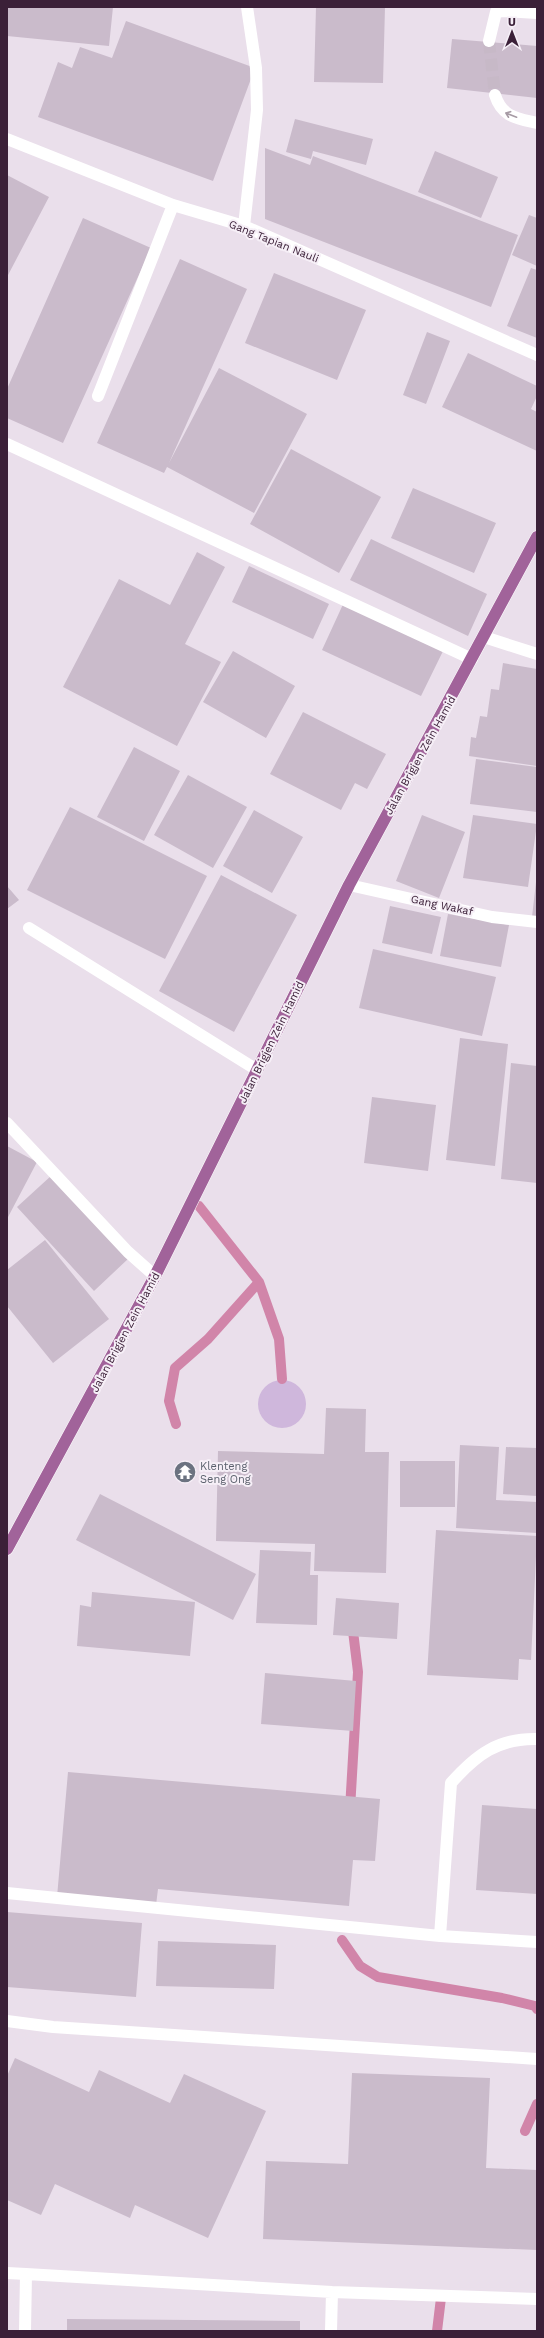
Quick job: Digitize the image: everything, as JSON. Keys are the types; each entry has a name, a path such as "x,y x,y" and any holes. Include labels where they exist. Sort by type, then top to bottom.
{"main road":[{"name":"Jalan Brigjen Zein Hamid","path":"7,1549 155,1276 349,885 537,537"}],"street":[{"path":"244,226 257,110 256,68 247,7"},
{"path":"489,41 496,12 537,13"},
{"path":"495,95 498,106 504,113 537,123"},
{"name":"Gang Tapian Nauli","path":"7,139 173,204 244,226 537,355"},
{"path":"98,396 173,204"},
{"path":"7,444 472,659"},
{"path":"484,637 537,654"},
{"name":"Gang Wakaf","path":"349,885 492,916 537,922"},
{"path":"29,928 257,1070"},
{"path":"7,1123 128,1252 155,1276"},
{"path":"440,1936 451,1784 464,1768 485,1751 517,1739 537,1739"},
{"path":"7,1893 440,1936 537,1942"},
{"path":"7,2021 53,2027 537,2059"},
{"path":"7,2272 332,2292 537,2299"},
{"path":"25,2331 26,2274"},
{"path":"330,2331 332,2292"}],"shaded area":[{"path":"277,1380 287,1380 299,1387 306,1399 306,1409 299,1421 287,1428 277,1428 269,1424 262,1417 258,1409 258,1399 262,1391 269,1384"}],"building":[{"path":"7,7 113,7 109,46 7,36"},
{"path":"316,7 385,7 383,83 314,82"},
{"path":"126,21 255,68 213,181 38,117 58,62 72,68 80,47 112,58"},
{"path":"452,39 537,46 537,98 447,88"},
{"path":"295,119 373,139 366,165 313,151 311,159 286,152"},
{"path":"265,148 310,165 313,156 518,235 491,307 265,219"},
{"path":"435,151 498,177 481,218 418,192"},
{"path":"7,175 49,197 7,277"},
{"path":"529,215 537,218 537,266 512,255"},
{"path":"83,218 151,248 63,443 7,418 7,389"},
{"path":"180,259 247,289 169,463 219,368 307,414 254,513 167,467 164,473 97,443"},
{"path":"531,268 537,270 537,338 507,326"},
{"path":"274,273 366,310 337,380 245,343"},
{"path":"427,332 450,341 426,404 403,395"},
{"path":"468,353 537,386 537,396 531,409 537,412 537,451 442,407"},
{"path":"291,449 381,497 339,573 250,524"},
{"path":"413,488 496,523 474,573 391,538"},
{"path":"371,539 487,594 468,636 350,580"},
{"path":"197,552 225,567 185,644 221,662 177,746 63,687 119,579 170,605"},
{"path":"249,566 329,604 313,639 232,602"},
{"path":"345,600 445,647 421,696 322,650"},
{"path":"233,651 295,686 266,738 203,702"},
{"path":"503,663 537,669 537,766 469,756 471,737 476,738 480,716 487,717 491,689 499,690"},
{"path":"303,712 386,754 367,789 355,783 341,810 270,774"},
{"path":"134,747 180,771 144,841 97,817"},
{"path":"476,759 537,767 537,812 470,804"},
{"path":"188,775 247,807 213,868 154,835"},
{"path":"70,807 207,876 165,959 27,890"},
{"path":"254,810 303,837 272,893 223,866"},
{"path":"422,815 465,832 439,898 396,881"},
{"path":"473,815 537,824 528,887 463,878"},
{"path":"221,875 297,915 234,1032 159,991"},
{"path":"537,882 537,918 532,917"},
{"path":"7,886 19,900 7,909"},
{"path":"390,906 441,917 432,954 382,943"},
{"path":"448,914 509,925 501,967 440,956"},
{"path":"373,949 496,977 482,1036 359,1008"},
{"path":"460,1038 508,1044 495,1166 446,1160"},
{"path":"511,1063 537,1066 537,1183 501,1179"},
{"path":"372,1097 436,1105 428,1171 364,1163"},
{"path":"7,1146 37,1162 7,1219"},
{"path":"52,1175 129,1258 94,1291 17,1207"},
{"path":"45,1240 109,1319 53,1363 7,1306 7,1270"},
{"path":"326,1408 366,1409 365,1452 389,1452 386,1573 314,1571 315,1544 216,1541 218,1451 324,1454"},
{"path":"460,1445 499,1447 496,1500 537,1502 537,1533 456,1528"},
{"path":"506,1447 537,1448 537,1496 503,1494"},
{"path":"400,1461 455,1461 455,1507 400,1507"},
{"path":"100,1494 256,1574 233,1620 76,1540"},
{"path":"436,1530 537,1536 531,1660 519,1659 518,1680 427,1675"},
{"path":"260,1550 311,1552 310,1575 318,1575 317,1625 256,1623"},
{"path":"92,1592 195,1602 190,1656 77,1646 80,1605 91,1607"},
{"path":"336,1598 399,1603 397,1639 333,1635"},
{"path":"265,1673 356,1681 353,1731 261,1724"},
{"path":"68,1772 380,1799 375,1861 353,1860 349,1906 158,1889 156,1905 57,1897"},
{"path":"482,1805 537,1809 537,1894 476,1890"},
{"path":"7,1912 142,1923 136,1997 7,1987"},
{"path":"158,1941 276,1945 274,1989 156,1986"},
{"path":"15,2058 89,2092 99,2070 170,2103 184,2074 266,2111 208,2238 135,2205 130,2218 55,2184 41,2215 7,2200 7,2076"},
{"path":"352,2073 490,2078 486,2168 537,2170 537,2250 263,2239 266,2161 348,2164"},
{"path":"67,2319 300,2321 300,2331 67,2331"}],"waterway":[{"path":"199,1206 259,1282 279,1339 282,1379"},
{"path":"176,1424 169,1401 175,1368 208,1339 259,1282"},
{"path":"350,1809 358,1672 352,1623"},
{"path":"342,1940 360,1966 378,1977 502,1998 535,2006 537,2009"},
{"path":"525,2131 537,2104"},
{"path":"437,2331 441,2298"}],"tunnel":[{"path":"489,41 495,95"}],"place":[{"name":"Klenteng Seng Ong","path":"185,1472"}]}
